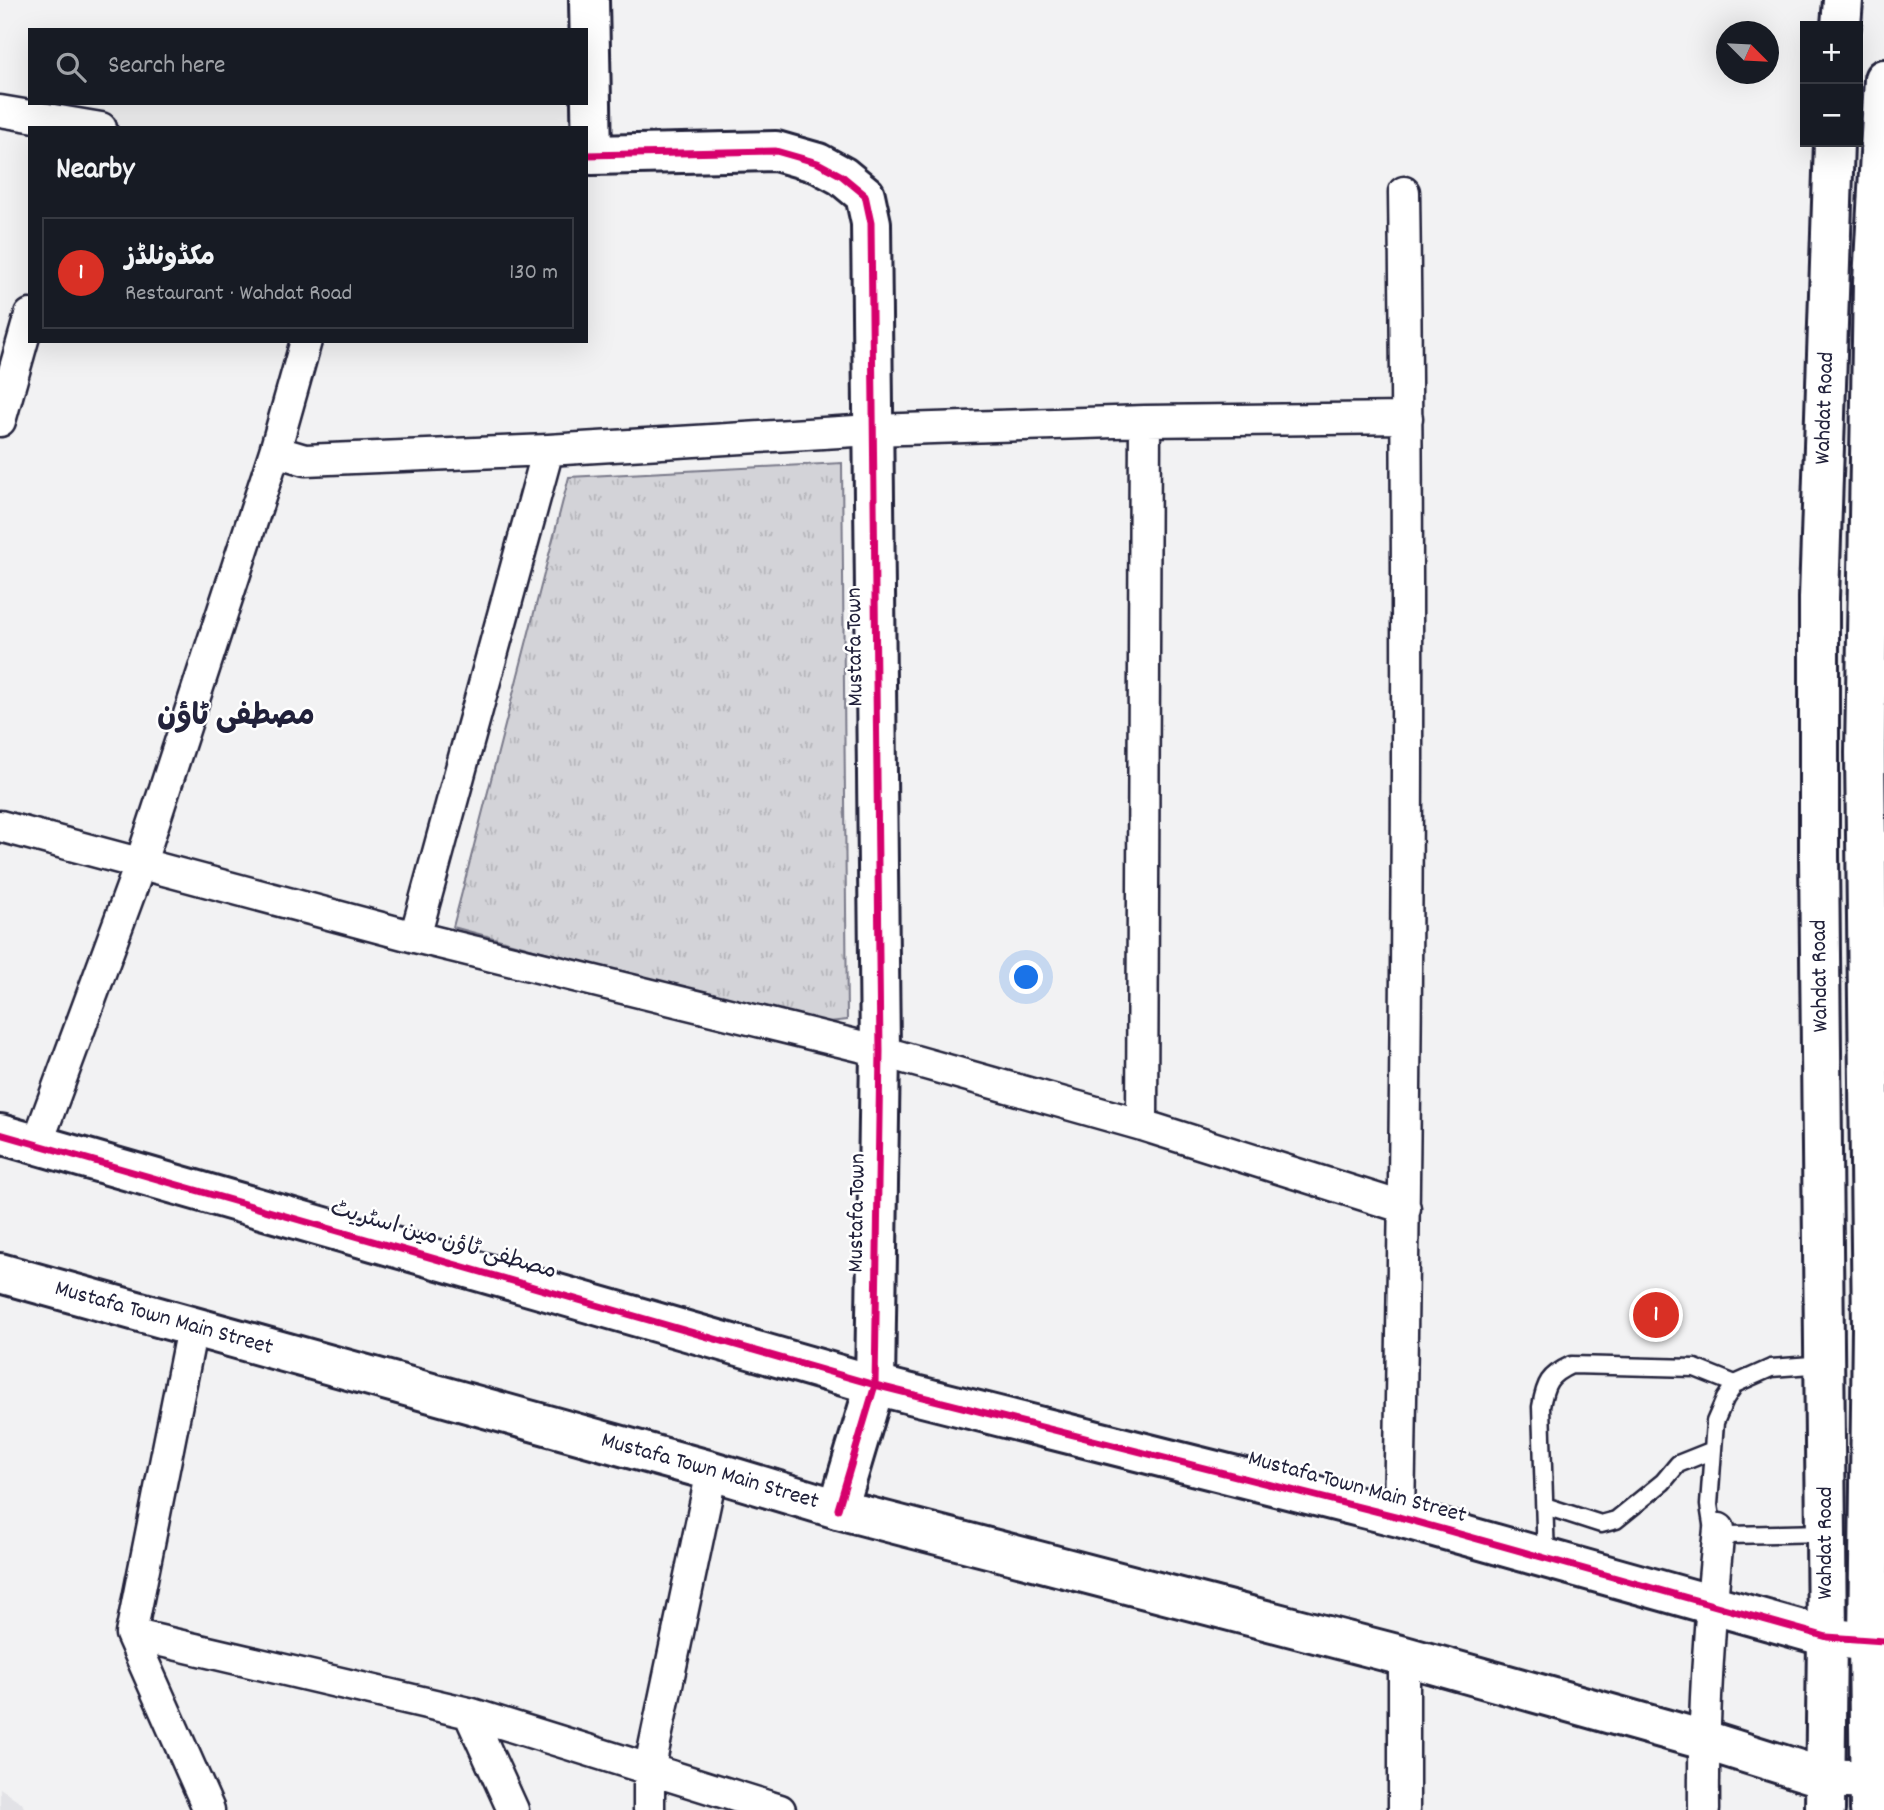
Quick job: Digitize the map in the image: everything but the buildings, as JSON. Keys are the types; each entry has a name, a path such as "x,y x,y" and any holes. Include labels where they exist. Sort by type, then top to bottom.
{"street":[{"path":"589,0 589,155"},
{"path":"1841,21 1843,0"},
{"name":"Wahdat Road","path":"1870,1795 1876,1642 1877,1374 1865,753 1873,282 1884,79"},
{"path":"0,111 83,126"},
{"name":"Wahdat Road","path":"1825,1794 1826,1533 1819,598 1834,147"},
{"name":"Mustafa Town","path":"589,155 776,151 818,163 842,176 865,195 871,223 880,1051 875,1385 838,1509"},
{"path":"1399,1517 1405,1208 1407,418 1404,192"},
{"path":"0,421 28,322"},
{"path":"37,1144 140,864 275,451 305,343"},
{"path":"275,451 305,460 548,450 872,430 1145,421 1407,418"},
{"path":"1142,1125 1145,421"},
{"path":"415,937 548,450"},
{"path":"0,826 415,937 880,1051 1142,1125 1405,1208"},
{"name":"مصطفی ٹاؤن مین اسٹریٹ","path":"0,1134 875,1385"},
{"name":"Mustafa Town Main Street","path":"0,1273 712,1471 838,1509 1404,1656 1704,1740 1825,1794 1870,1795"},
{"path":"192,1328 131,1634 209,1810"},
{"name":"Mustafa Town Main Street","path":"875,1385 1399,1517 1826,1637 1876,1642"},
{"path":"649,1810 649,1771 712,1471"},
{"path":"1704,1810 1704,1740 1711,1605 1719,1529"},
{"path":"131,1634 469,1713 780,1810"},
{"path":"1404,1656 1404,1810"},
{"path":"469,1713 513,1810"}],"lane":[{"path":"1825,1364 1771,1368 1735,1384 1715,1422 1709,1505 1712,1524 1729,1535 1826,1533"},
{"path":"1546,1558 1541,1407 1545,1387 1556,1372 1571,1365 1695,1368 1735,1384"},
{"path":"1545,1506 1601,1524 1616,1520 1663,1482 1678,1464 1713,1450"}],"shaded area":[{"path":"0,1788 22,1803 25,1810 0,1810"}],"green space":[{"path":"842,463 847,1020 811,1024 453,927 569,477"}],"cycle path":[{"path":"588,155 776,151 818,163 842,176 865,195 871,223 880,1051 875,1385 838,1509"},
{"path":"0,1134 875,1385 1399,1517 1827,1637 1884,1641"}],"place":[{"name":"مکڈونلڈز","path":"1656,1315"}],"district":[{"name":"مصطفی ٹاؤن","path":"236,718"}]}
